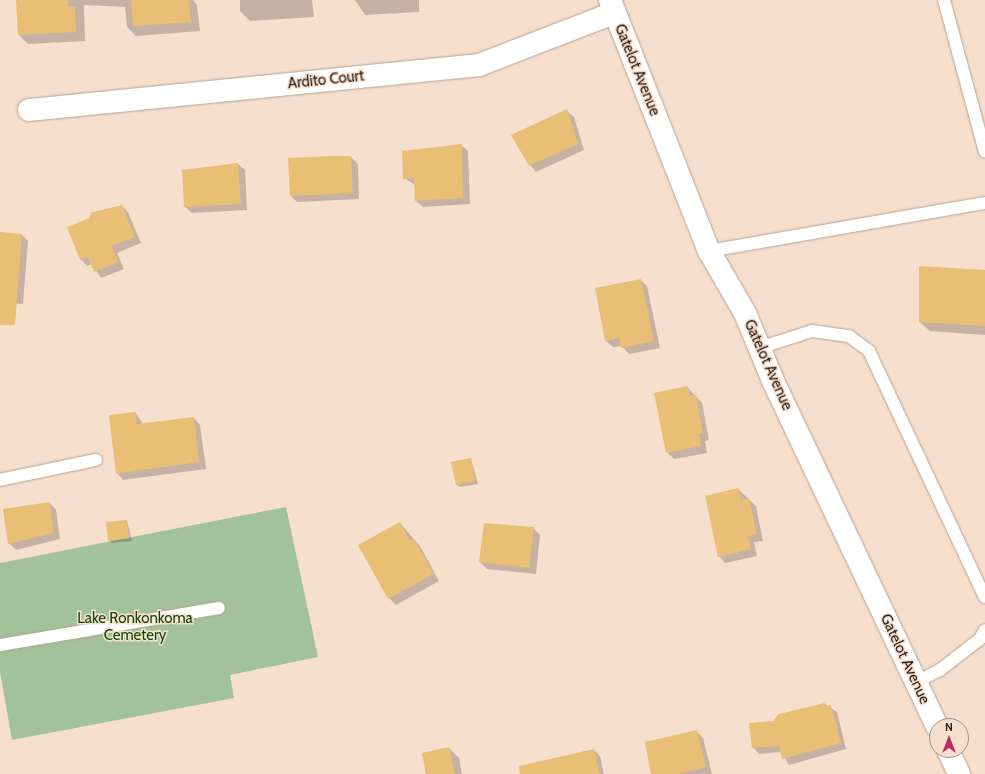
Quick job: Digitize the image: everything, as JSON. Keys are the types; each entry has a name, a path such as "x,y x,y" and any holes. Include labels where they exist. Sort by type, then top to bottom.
{"street":[{"name":"Ardito Court","path":"29,110 479,65 614,4"},
{"name":"Gatelot Avenue","path":"614,4 709,251 745,313 933,718"},
{"path":"952,758 959,774"}],"lane":[{"path":"944,0 985,152"},
{"path":"709,251 985,203"},
{"path":"760,348 812,331 849,336 869,351 985,598"},
{"path":"0,480 96,460"},
{"path":"0,645 219,608"},
{"path":"917,682 980,639 985,630"}],"green space":[{"name":"Lake Ronkonkoma Cemetery","path":"286,507 318,657 230,675 234,698 12,740 0,672 0,563"}],"building":[{"path":"16,0 68,0 68,7 75,7 76,32 18,35"},
{"path":"131,0 189,0 191,22 133,26"},
{"path":"567,109 578,144 529,166 511,135"},
{"path":"462,144 463,198 415,201 414,178 403,179 402,151"},
{"path":"351,156 353,193 290,196 288,158"},
{"path":"238,163 241,204 184,207 182,170"},
{"path":"122,205 135,237 112,246 118,262 94,272 88,257 80,260 67,227 92,217 90,213"},
{"path":"0,232 22,234 15,325 0,325"},
{"path":"919,266 985,270 985,326 919,322"},
{"path":"641,279 654,341 621,348 619,338 605,341 595,288"},
{"path":"687,386 690,396 696,395 703,433 699,434 701,446 666,453 654,393"},
{"path":"136,412 137,424 194,417 199,462 116,474 109,415"},
{"path":"471,458 475,481 456,485 451,462"},
{"path":"738,488 741,500 749,498 757,534 748,536 751,549 718,557 705,496"},
{"path":"50,502 54,533 8,544 3,509"},
{"path":"127,520 129,538 108,541 106,522"},
{"path":"400,522 410,541 414,539 434,574 388,599 358,545"},
{"path":"484,523 534,527 529,568 479,562"},
{"path":"825,703 825,706 831,705 841,743 782,759 779,746 752,748 749,723 773,721 779,714"},
{"path":"697,730 706,767 678,774 651,774 645,742"},
{"path":"449,747 455,774 426,774 422,753"},
{"path":"594,749 600,774 520,774 519,766"}]}
